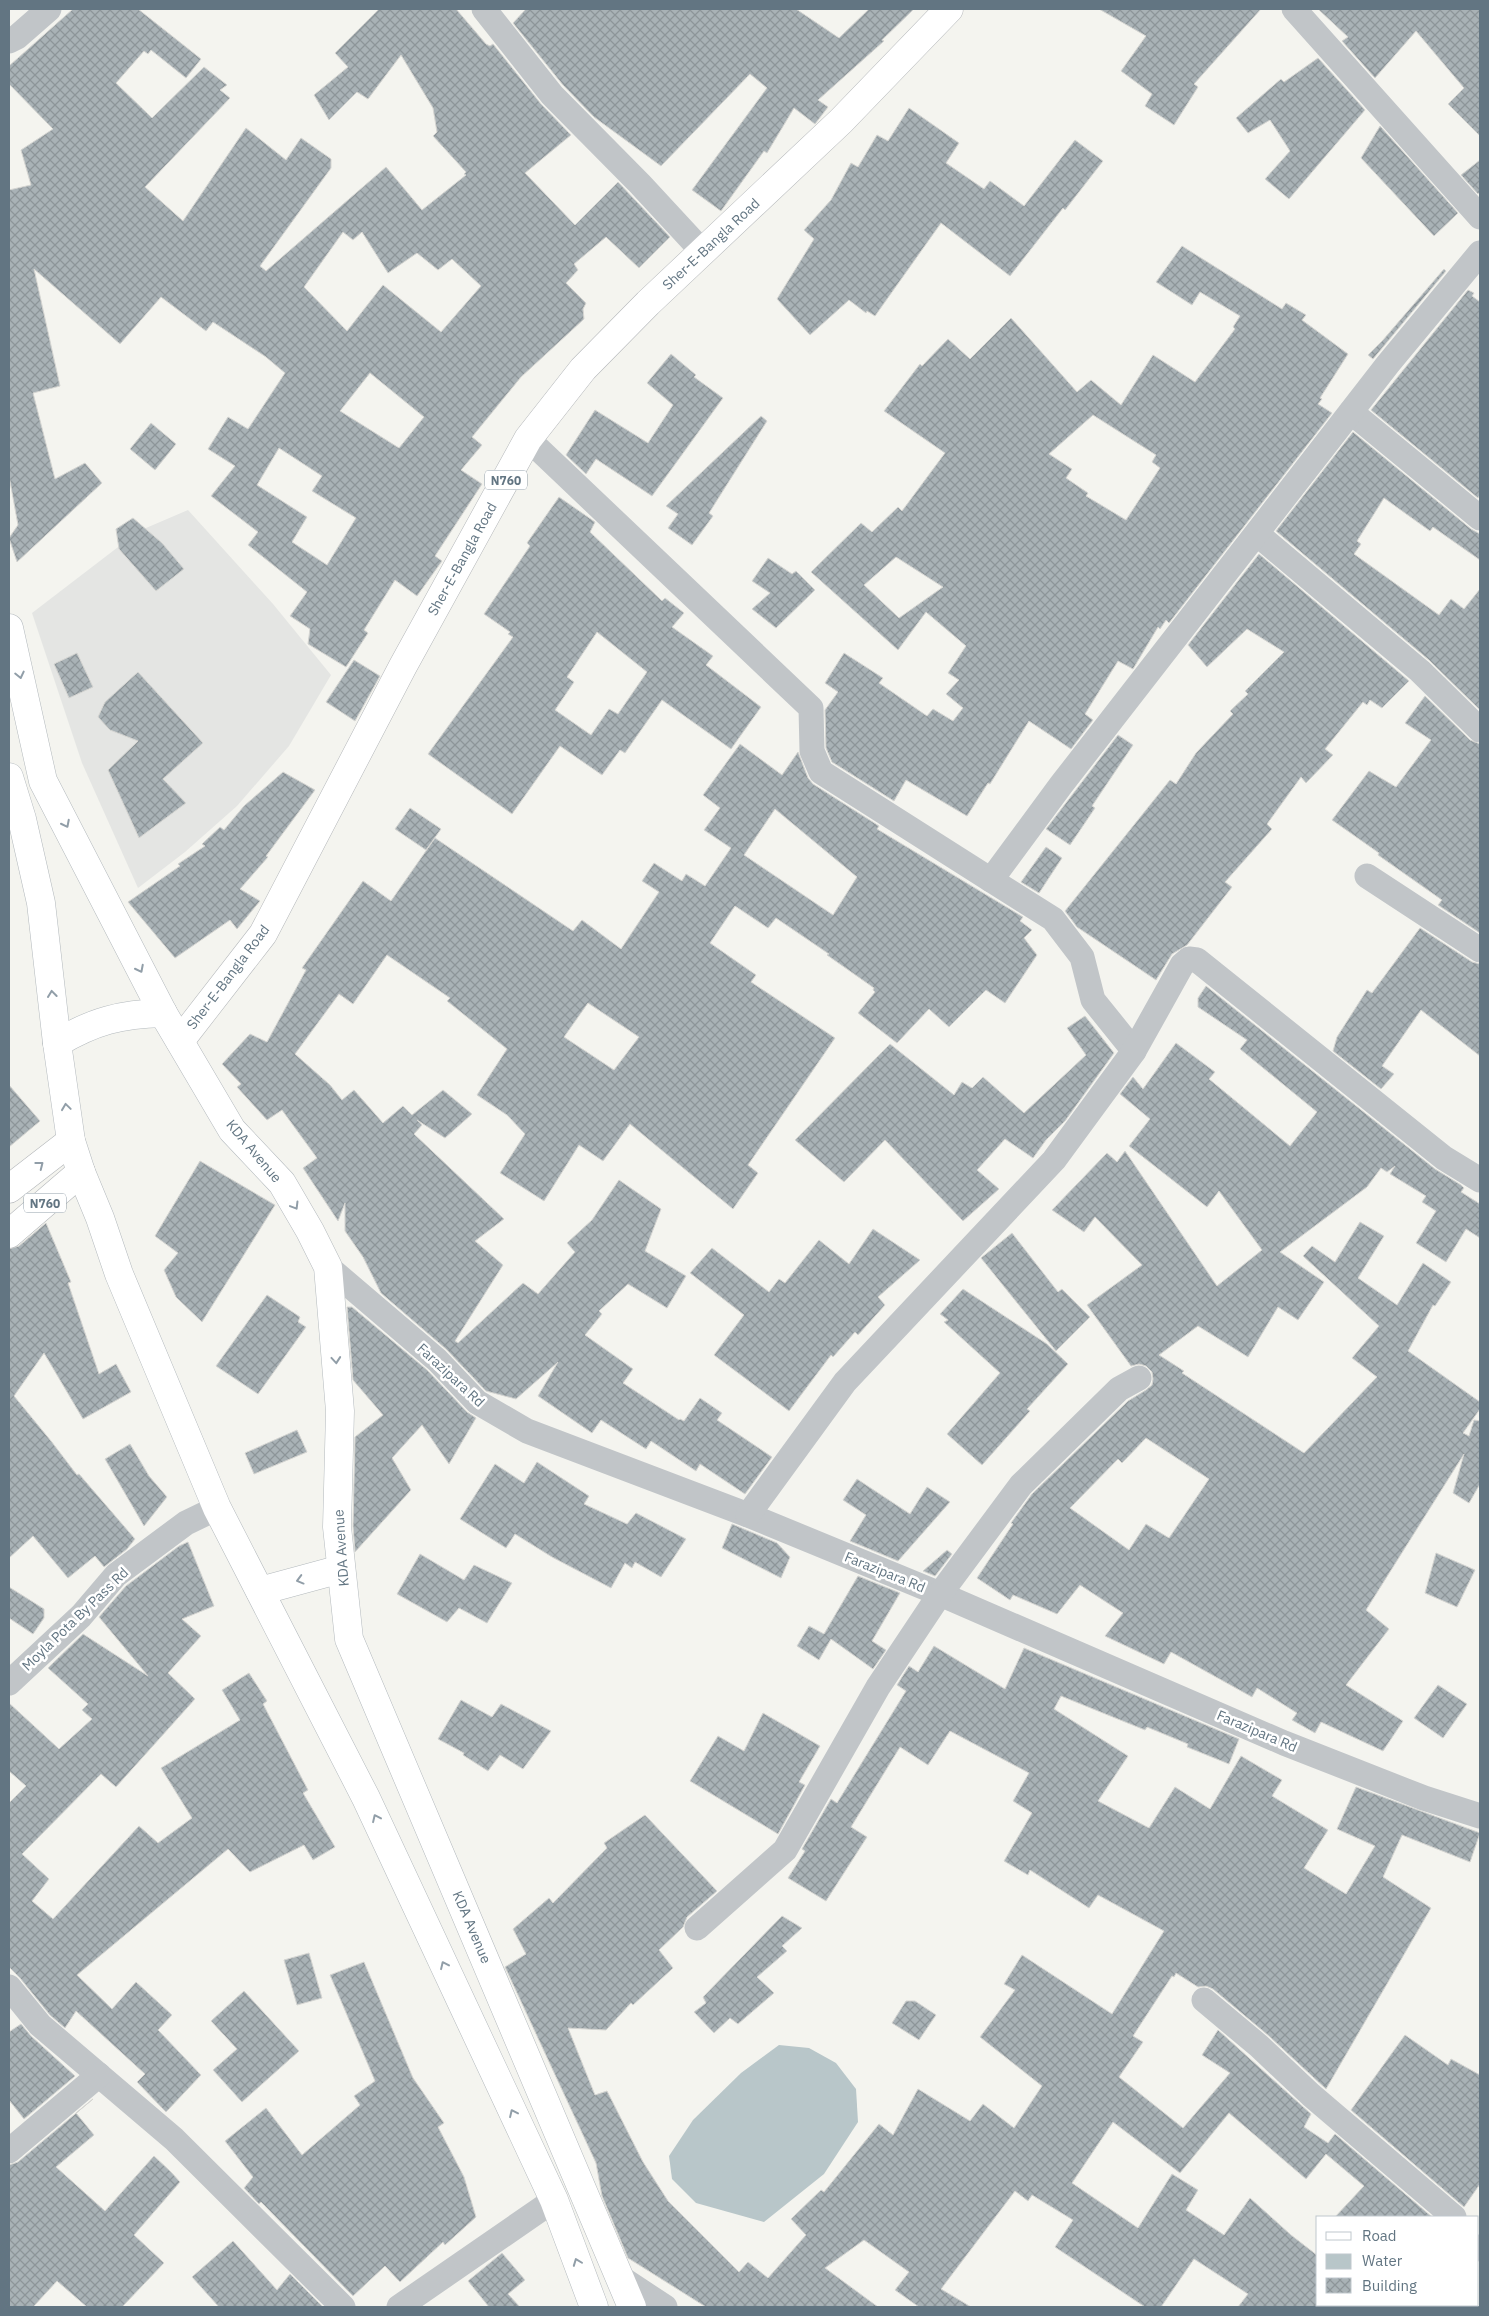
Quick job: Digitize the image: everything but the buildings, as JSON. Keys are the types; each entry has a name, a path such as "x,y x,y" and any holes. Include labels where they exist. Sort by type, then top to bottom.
{"main road":[{"name":"Sher-E-Bangla Road","path":"180,1041 263,934 403,666 528,440 583,369 702,251 841,120 950,9"},
{"name":"KDA Avenue","path":"9,628 43,781 163,1013 232,1130 282,1183 310,1231 328,1267 340,1411 337,1527 349,1639 632,2307"},
{"path":"9,777 22,819 41,903 57,1043 71,1141 81,1172 120,1274 217,1508 366,1798 554,2200 594,2307"},
{"path":"57,1043 98,1021 120,1016 163,1013"},
{"name":"N760","path":"9,1189 71,1141"},
{"name":"N760","path":"9,1234 81,1172"},
{"path":"260,1591 341,1570"}],"street":[{"path":"9,41 17,37 49,9"},
{"path":"484,9 552,95 640,184 702,251"},
{"path":"1294,9 1480,217"},
{"path":"991,880 1351,412 1480,252"},
{"path":"1351,412 1480,518"},
{"path":"528,440 811,708 812,751 822,772 1053,919 1082,957 1093,1000 1134,1052"},
{"path":"1257,534 1420,671 1480,730"},
{"path":"1367,876 1480,950"},
{"path":"748,1515 845,1382 1054,1160 1134,1052 1182,965 1189,959 1197,960 1444,1158 1479,1177"},
{"name":"Farazipara Rd","path":"328,1267 437,1360 477,1402 527,1431 748,1515 940,1594 1284,1743 1424,1798 1480,1816"},
{"path":"697,1928 785,1850 878,1687 940,1594 1021,1484 1119,1389 1139,1378"},
{"name":"Moyla Pota By Pass Rd","path":"9,1683 81,1616 116,1575 186,1523 217,1508"},
{"path":"9,1987 40,2025 174,2139 343,2307"},
{"path":"1204,2000 1453,2216"},
{"path":"9,2151 99,2075"},
{"path":"399,2307 554,2200"},
{"path":"621,2278 666,2307"}],"shaded area":[{"path":"188,510 273,604 331,675 289,746 237,806 185,852 138,888 82,763 32,613 139,531"}],"water":[{"path":"779,2045 809,2048 836,2063 856,2089 858,2122 824,2174 764,2222 696,2203 672,2179 669,2156 693,2120 741,2073"}]}
